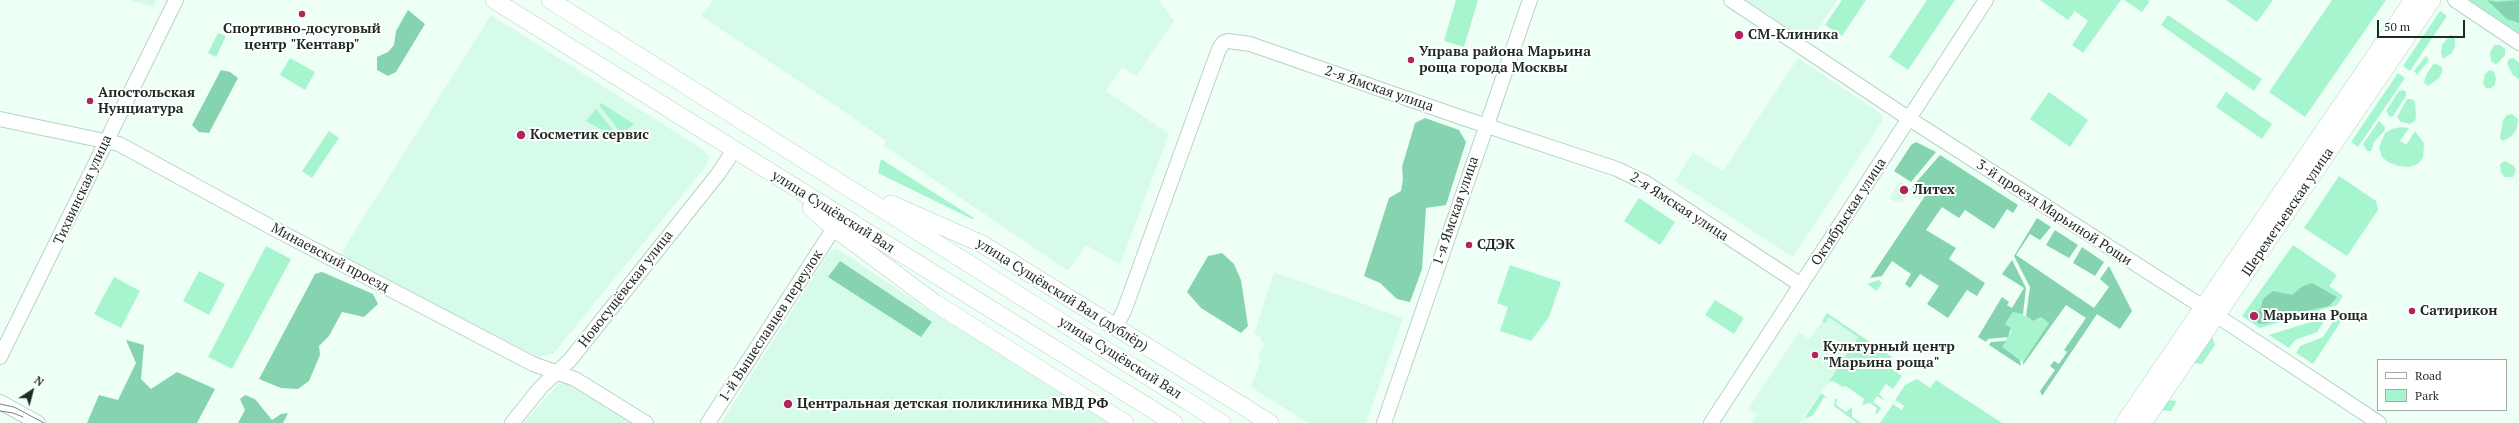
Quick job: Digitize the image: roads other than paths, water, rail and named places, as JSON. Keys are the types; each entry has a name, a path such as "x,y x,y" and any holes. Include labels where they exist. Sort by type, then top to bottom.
{"main road":[{"name":"улица Сущёвский Вал","path":"494,0 778,179 1174,423"},
{"name":"улица Сущёвский Вал","path":"550,0 1222,423"},
{"name":"Шереметьевская улица","path":"2143,423 2210,312 2413,0"},
{"name":"Шереметьевская улица","path":"2124,423 2210,312 2432,0"},
{"path":"778,179 834,228 934,304 1125,423"},
{"name":"улица Сущёвский Вал (дублёр)","path":"845,185 976,241 1270,423"}],"street":[{"name":"Тихвинская улица","path":"0,357 65,229 106,141 176,0"},
{"name":"1-я Ямская улица","path":"1384,423 1530,0"},
{"name":"3-й проезд Марьиной Рощи","path":"1731,0 1908,118 2210,312 2379,423"},
{"name":"Октябрьская улица","path":"1711,423 1986,0"},
{"path":"2455,0 2519,43"},
{"name":"2-я Ямская улица","path":"1115,327 1124,311 1223,43 1239,41 1624,172 1646,183 1801,285"},
{"name":"Минаевский проезд","path":"0,119 106,141 128,149 271,227 555,373 575,379 646,423"},
{"name":"Новосущёвская улица","path":"512,423 555,373 570,360 718,174 734,150"},
{"name":"1-й Вышеславцев переулок","path":"708,423 834,228"},
{"path":"0,402 38,423"}],"tram line":[{"path":"0,404 14,407 44,423"},
{"path":"0,411 13,413 23,417"}],"place":[{"name":"Спортивно-досуговый центр \"Кентавр\"","path":"302,14"},
{"name":"СМ-Клиника","path":"1739,35"},
{"name":"Управа района Марьина роща города Москвы","path":"1411,60"},
{"name":"Апостольская Нунциатура","path":"90,101"},
{"name":"Косметик сервис","path":"521,135"},
{"name":"Литех","path":"1904,190"},
{"name":"СДЭК","path":"1469,245"},
{"name":"Сатирикон","path":"2412,311"},
{"name":"Марьина Роща","path":"2254,316"},
{"name":"Культурный центр \"Марьина роща\"","path":"1815,355"},
{"name":"Центральная детская поликлиника МВД РФ","path":"788,404"}]}
